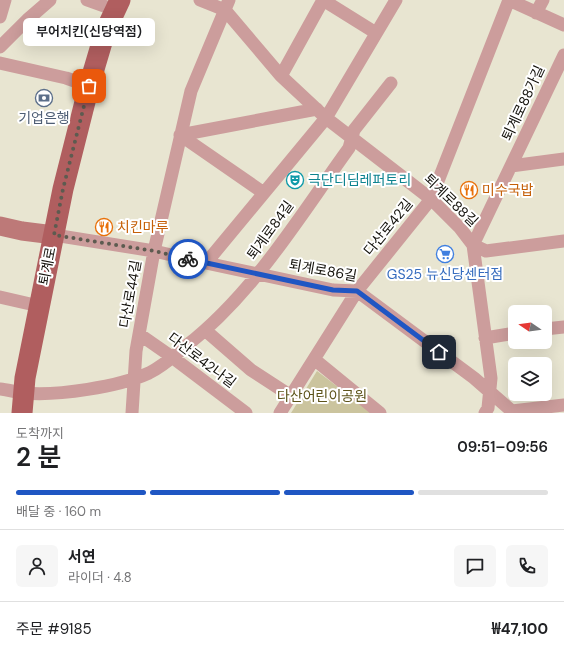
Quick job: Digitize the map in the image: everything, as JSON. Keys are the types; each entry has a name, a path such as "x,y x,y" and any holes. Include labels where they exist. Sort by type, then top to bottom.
{"main road":[{"name":"퇴계로","path":"23,403 25,378 63,189 89,86 105,32 117,5"}],"street":[{"path":"0,17 5,0"},
{"path":"0,47 50,0"},
{"path":"87,0 117,5"},
{"path":"200,0 227,5"},
{"path":"281,76 323,0 376,33"},
{"path":"206,263 264,193 321,114 376,33 396,0"},
{"path":"509,0 564,25"},
{"name":"다산로42길","path":"280,413 357,291 431,199 509,0"},
{"path":"536,13 542,0"},
{"name":"퇴계로88길","path":"227,5 241,31 281,76 321,114 431,199 460,228 473,245 491,378 488,408 485,413"},
{"name":"다산로44길","path":"132,413 139,334 154,251 180,135 191,91 227,5"},
{"name":"퇴계로88가길","path":"473,245 564,55"},
{"path":"0,63 66,78 89,86"},
{"name":"퇴계로84길","path":"0,389 23,403 62,392 87,389 134,379 150,372 172,357 205,330 234,303 258,274 349,148 354,130 391,83"},
{"path":"180,135 321,114"},
{"path":"180,135 264,193"},
{"path":"511,166 564,159"},
{"path":"0,226 22,231 54,235"},
{"name":"퇴계로86길","path":"54,235 154,251 333,290 357,291 474,378 513,412"},
{"path":"473,245 486,251 564,241"},
{"path":"0,297 39,306"},
{"path":"552,328 564,327"},
{"path":"205,330 251,370 291,396"},
{"name":"다산로42나길","path":"139,334 246,413"},
{"path":"485,338 508,334"},
{"path":"314,359 380,413"},
{"path":"513,412 564,405"}],"green space":[{"name":"다산어린이공원","path":"317,371 372,413 291,413"}],"way so far":[{"path":"89,86 63,189 54,235 154,251 188,259"}],"place":[{"name":"부어치킨(신당역점)","path":"89,86"},
{"name":"기업은행","path":"44,98"},
{"name":"극단디딤레퍼토리","path":"295,180"},
{"name":"미수국밥","path":"469,190"},
{"name":"치킨마루","path":"104,227"},
{"name":"GS25 뉴신당센터점","path":"445,254"}],"route":[{"path":"188,259 333,290 357,291 439,352"}]}
